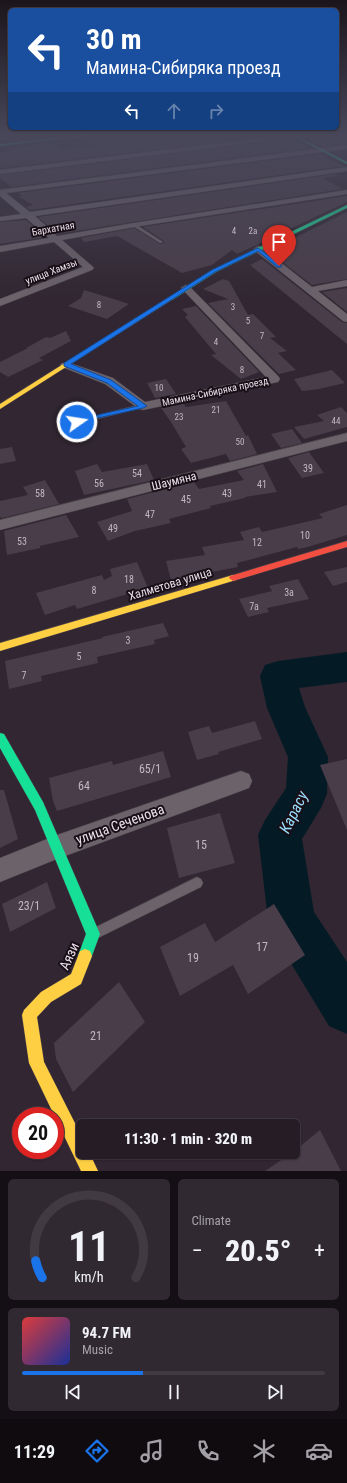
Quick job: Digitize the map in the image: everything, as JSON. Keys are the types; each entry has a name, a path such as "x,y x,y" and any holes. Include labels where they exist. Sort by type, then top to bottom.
{"street":[{"path":"0,192 18,190"},
{"path":"0,219 204,190"},
{"name":"улица Хамзы","path":"0,192 89,268 0,303"},
{"name":"Бархатная","path":"0,249 134,225 347,192"},
{"path":"0,407 214,271 347,206"},
{"path":"258,249 347,319"},
{"path":"310,290 347,283"},
{"name":"Мамина-Сибиряка проезд","path":"143,406 274,379 186,288"},
{"path":"66,365 109,381 143,406"},
{"name":"Шаумяна","path":"0,525 347,438"},
{"name":"Халметова улица","path":"0,647 347,544"},
{"name":"Аязи","path":"0,738 39,806 94,934 76,979 46,997 28,1015 37,1064 90,1171"},
{"name":"улица Сеченова","path":"0,870 57,847 241,780"}],"lane":[{"path":"134,225 161,242"},
{"path":"77,422 143,406"},
{"path":"94,934 197,883"}],"building":[{"path":"44,190 175,190 30,210 26,207 33,205 18,196 22,196 18,193"},
{"path":"227,190 338,190 57,234 38,217"},
{"path":"347,196 347,202 237,254 232,250 212,265 182,273 117,236 84,242 81,238 134,228 160,244 164,243 164,241 143,227"},
{"path":"347,212 347,279 312,285 268,251"},
{"path":"26,220 46,237 0,244 0,222"},
{"path":"262,259 342,322 347,323 347,344 250,265"},
{"path":"223,279 229,281 248,315 253,314 276,337 270,338 287,351 278,353 296,370 279,374 208,303 228,299 203,289"},
{"path":"347,288 347,312 322,292"},
{"path":"84,290 129,304 107,319 68,306 81,298"},
{"path":"196,306 259,372 241,379 211,355 216,354 185,317 188,315 182,309"},
{"path":"66,331 71,341 39,358 43,360 8,377 0,372 0,362 46,337 50,338"},
{"path":"332,370 345,383 302,391 294,379"},
{"path":"166,379 176,394 155,398 147,383"},
{"path":"226,401 246,436 248,435 257,454 230,461 226,454 191,463 181,449 186,447 161,408 183,403 186,407"},
{"path":"341,407 347,413 347,427 304,439 294,427 324,421 317,415"},
{"path":"292,429 302,443 281,448 271,434"},
{"path":"12,447 16,461 0,464 0,449"},
{"path":"309,452 324,473 302,478 288,458"},
{"path":"97,464 102,472 147,464 154,480 84,495 75,471"},
{"path":"263,464 277,492 245,497 210,506 211,508 169,519 171,523 135,531 108,541 97,522 132,511 127,499 194,482 199,489 244,480 237,471"},
{"path":"45,480 59,504 2,518 0,517 0,501 28,495 23,487"},
{"path":"347,505 347,535 308,547 298,549 297,547 237,563 238,567 196,575 197,579 172,584 166,561 205,555 202,547 244,540 240,532 259,527 262,532 323,518 319,514"},
{"path":"66,515 79,537 40,546 40,548 7,555 4,531"},
{"path":"137,562 148,588 77,609 75,605 45,615 36,593 102,575 104,580 112,576 110,569"},
{"path":"347,567 347,582 333,586 324,572"},
{"path":"298,579 309,599 267,608 269,612 248,617 239,599 272,591 269,586"},
{"path":"163,623 169,636 154,640 155,644 97,657 98,663 41,676 42,681 9,689 5,661"},
{"path":"255,721 262,739 197,760 188,732 209,726 212,733"},
{"path":"163,751 171,777 57,811 53,801 49,778 112,761 113,765"},
{"path":"347,759 347,830 320,765"},
{"path":"0,790 4,790 18,839 0,848"},
{"path":"220,813 235,863 179,878 167,828"},
{"path":"47,882 56,908 10,932 2,904"},
{"path":"274,904 305,955 248,994 233,965 180,996 160,947 205,923 215,942"},
{"path":"119,982 145,1022 73,1092 56,1059 54,1043"},
{"path":"320,1130 341,1171 265,1171 283,1159 300,1159 300,1146"}],"waterway":[{"name":"Карасу","path":"347,667 278,676 286,708 308,757 306,794 280,835 292,920 347,1008"}],"traffic: fast":[{"path":"170,299 214,271 347,206"},
{"path":"0,738 39,806 93,934 85,956"}],"traffic: slow":[{"path":"0,407 170,299"},
{"path":"0,647 233,578"},
{"path":"85,956 76,979 46,997 29,1015 37,1063 90,1171"}],"traffic: jam":[{"path":"233,578 347,544"}],"route":[{"path":"77,422 143,406 109,381 66,365 214,271 258,249 279,266"}]}
